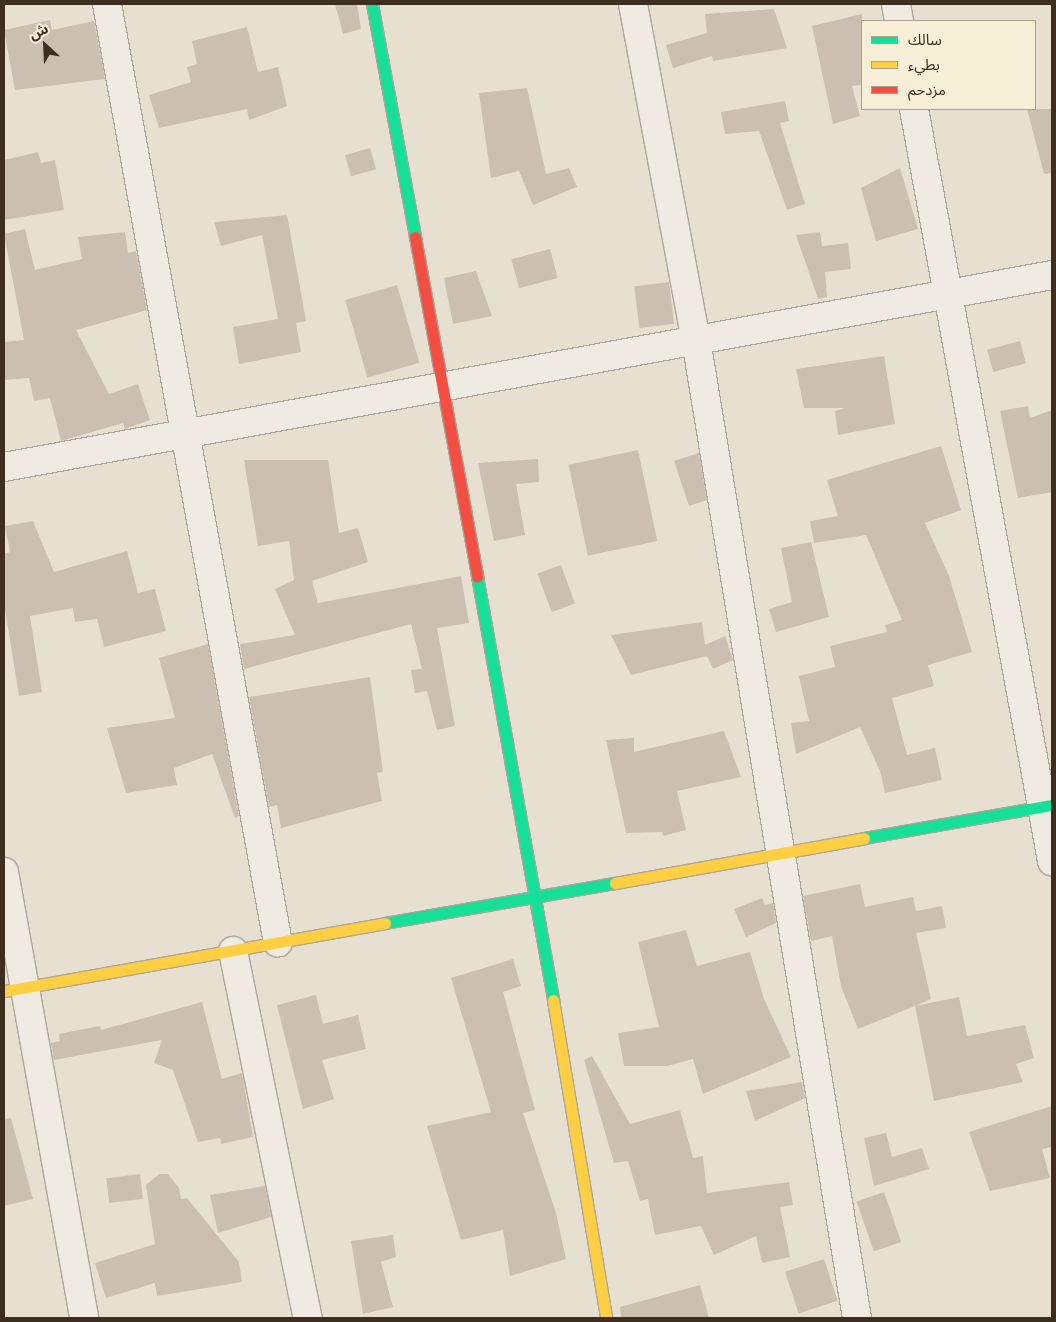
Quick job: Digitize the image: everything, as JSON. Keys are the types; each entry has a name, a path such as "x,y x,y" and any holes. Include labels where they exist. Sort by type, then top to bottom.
{"street":[{"path":"107,4 188,434 278,943"},
{"path":"372,4 536,899 606,1318"},
{"path":"633,4 696,340 779,854 857,1318"},
{"path":"896,4 899,20"},
{"path":"914,110 948,296 1048,806 1052,861"},
{"path":"4,468 443,386 948,296 1052,275"},
{"path":"14,989 536,899 1048,806"},
{"path":"4,872 14,989 84,1318"},
{"path":"233,951 308,1318"}],"building":[{"path":"335,4 357,4 361,29 343,34"},
{"path":"774,9 787,48 713,61 712,56 673,68 666,45 707,33 705,14"},
{"path":"862,14 861,85 852,86 860,116 833,124 812,26"},
{"path":"50,20 52,30 94,21 105,79 15,90 4,30"},
{"path":"247,27 258,72 278,67 287,106 249,120 247,109 159,128 149,95 191,82 187,67 197,64 192,41"},
{"path":"527,88 546,174 569,168 577,187 533,205 519,171 491,178 479,93"},
{"path":"785,101 789,121 780,123 805,204 787,210 759,131 725,134 721,112"},
{"path":"1052,109 1052,173 1044,174 1027,110"},
{"path":"370,148 376,169 351,176 345,155"},
{"path":"38,152 41,163 55,160 64,210 4,220 4,160"},
{"path":"900,168 918,229 876,241 861,188"},
{"path":"287,215 306,321 296,323 301,352 239,364 233,327 278,319 262,235 221,246 214,222"},
{"path":"25,229 35,270 82,259 78,237 125,232 128,253 136,251 147,310 76,330 109,394 138,384 150,420 125,429 123,423 61,441 50,398 34,401 29,378 4,380 4,342 24,340 4,234"},
{"path":"820,232 822,246 848,243 851,269 825,272 827,297 818,299 796,235"},
{"path":"550,249 558,278 519,288 511,259"},
{"path":"476,271 492,316 453,324 444,278"},
{"path":"669,282 674,324 639,328 634,286"},
{"path":"397,285 419,363 367,378 345,300"},
{"path":"1020,341 1026,363 993,372 987,350"},
{"path":"884,356 895,424 838,435 835,411 845,408 804,408 796,369"},
{"path":"1028,406 1030,418 1052,410 1052,492 1018,498 1000,411"},
{"path":"941,446 961,510 925,523 949,576 972,652 928,665 934,686 892,698 907,755 935,748 942,780 885,793 880,771 860,727 796,754 791,723 809,721 799,676 835,667 830,646 887,632 885,625 902,620 866,535 814,543 810,521 838,516 827,480"},
{"path":"638,450 657,541 588,556 569,465"},
{"path":"699,453 707,500 689,506 674,461"},
{"path":"538,459 539,482 516,484 525,535 494,541 478,463"},
{"path":"244,460 328,460 339,533 358,528 368,562 312,581 318,603 461,576 469,623 437,628 455,726 437,730 427,691 415,693 411,670 422,669 411,624 244,669 240,644 295,635 275,589 294,580 289,541 258,546"},
{"path":"33,521 54,572 127,551 138,593 155,589 166,631 104,647 97,619 75,622 73,608 30,616 42,692 19,696 4,603 4,554 10,552 5,526"},
{"path":"811,542 829,617 776,632 769,609 792,602 781,548"},
{"path":"561,565 575,604 552,612 538,574"},
{"path":"702,622 705,645 725,636 733,660 713,669 707,656 631,675 611,635"},
{"path":"208,644 239,816 235,818 212,754 174,768 177,785 126,793 107,728 175,718 159,658"},
{"path":"370,677 383,772 377,773 382,801 281,828 277,805 269,807 249,697"},
{"path":"724,731 741,777 677,791 686,830 663,836 662,832 626,833 606,740 634,738 634,752"},
{"path":"860,884 865,907 913,897 916,911 942,906 946,928 916,933 931,999 858,1029 841,986 832,936 811,941 803,896"},
{"path":"762,898 765,905 773,903 776,923 746,937 734,909"},
{"path":"686,930 697,966 750,952 764,999 791,1057 703,1094 693,1059 667,1066 624,1066 618,1033 659,1027 638,942"},
{"path":"513,959 521,986 503,992 535,1110 523,1113 556,1213 566,1259 510,1276 503,1230 461,1240 427,1126 491,1112 451,978"},
{"path":"316,995 323,1024 358,1015 366,1049 322,1060 334,1099 303,1109 277,1005"},
{"path":"959,997 967,1036 1025,1025 1034,1058 1016,1064 1023,1082 934,1101 915,1006"},
{"path":"202,1002 222,1079 242,1073 253,1137 221,1144 220,1138 198,1142 173,1070 154,1063 162,1040 54,1060 51,1043 60,1041 59,1034 100,1026 101,1030"},
{"path":"592,1056 630,1124 680,1110 693,1158 703,1156 707,1193 789,1182 793,1205 780,1207 790,1257 762,1263 756,1236 714,1255 701,1226 655,1235 648,1199 640,1201 628,1161 614,1163 584,1060"},
{"path":"802,1082 805,1098 755,1121 746,1091"},
{"path":"1052,1106 1052,1147 1042,1149 1050,1178 990,1191 969,1132"},
{"path":"11,1118 33,1199 4,1206 4,1119"},
{"path":"886,1133 892,1157 922,1148 929,1169 874,1186 864,1138"},
{"path":"140,1174 143,1199 109,1203 106,1178"},
{"path":"159,1174 168,1174 179,1188 181,1199 187,1198 239,1262 242,1282 157,1296 155,1283 106,1298 95,1263 155,1244 146,1185"},
{"path":"265,1186 271,1217 218,1233 210,1195"},
{"path":"884,1192 901,1242 874,1252 857,1201"},
{"path":"393,1235 396,1257 381,1262 393,1307 363,1314 351,1241"},
{"path":"824,1259 838,1301 799,1314 785,1272"},
{"path":"700,1285 709,1318 621,1318 620,1307"}],"traffic: fast":[{"path":"372,4 415,237"},
{"path":"477,576 553,1000"},
{"path":"864,838 1052,805"},
{"path":"385,923 615,883"}],"traffic: slow":[{"path":"615,883 864,838"},
{"path":"4,991 385,923"},
{"path":"553,1000 606,1318"}],"traffic: jam":[{"path":"415,237 477,576"}]}
